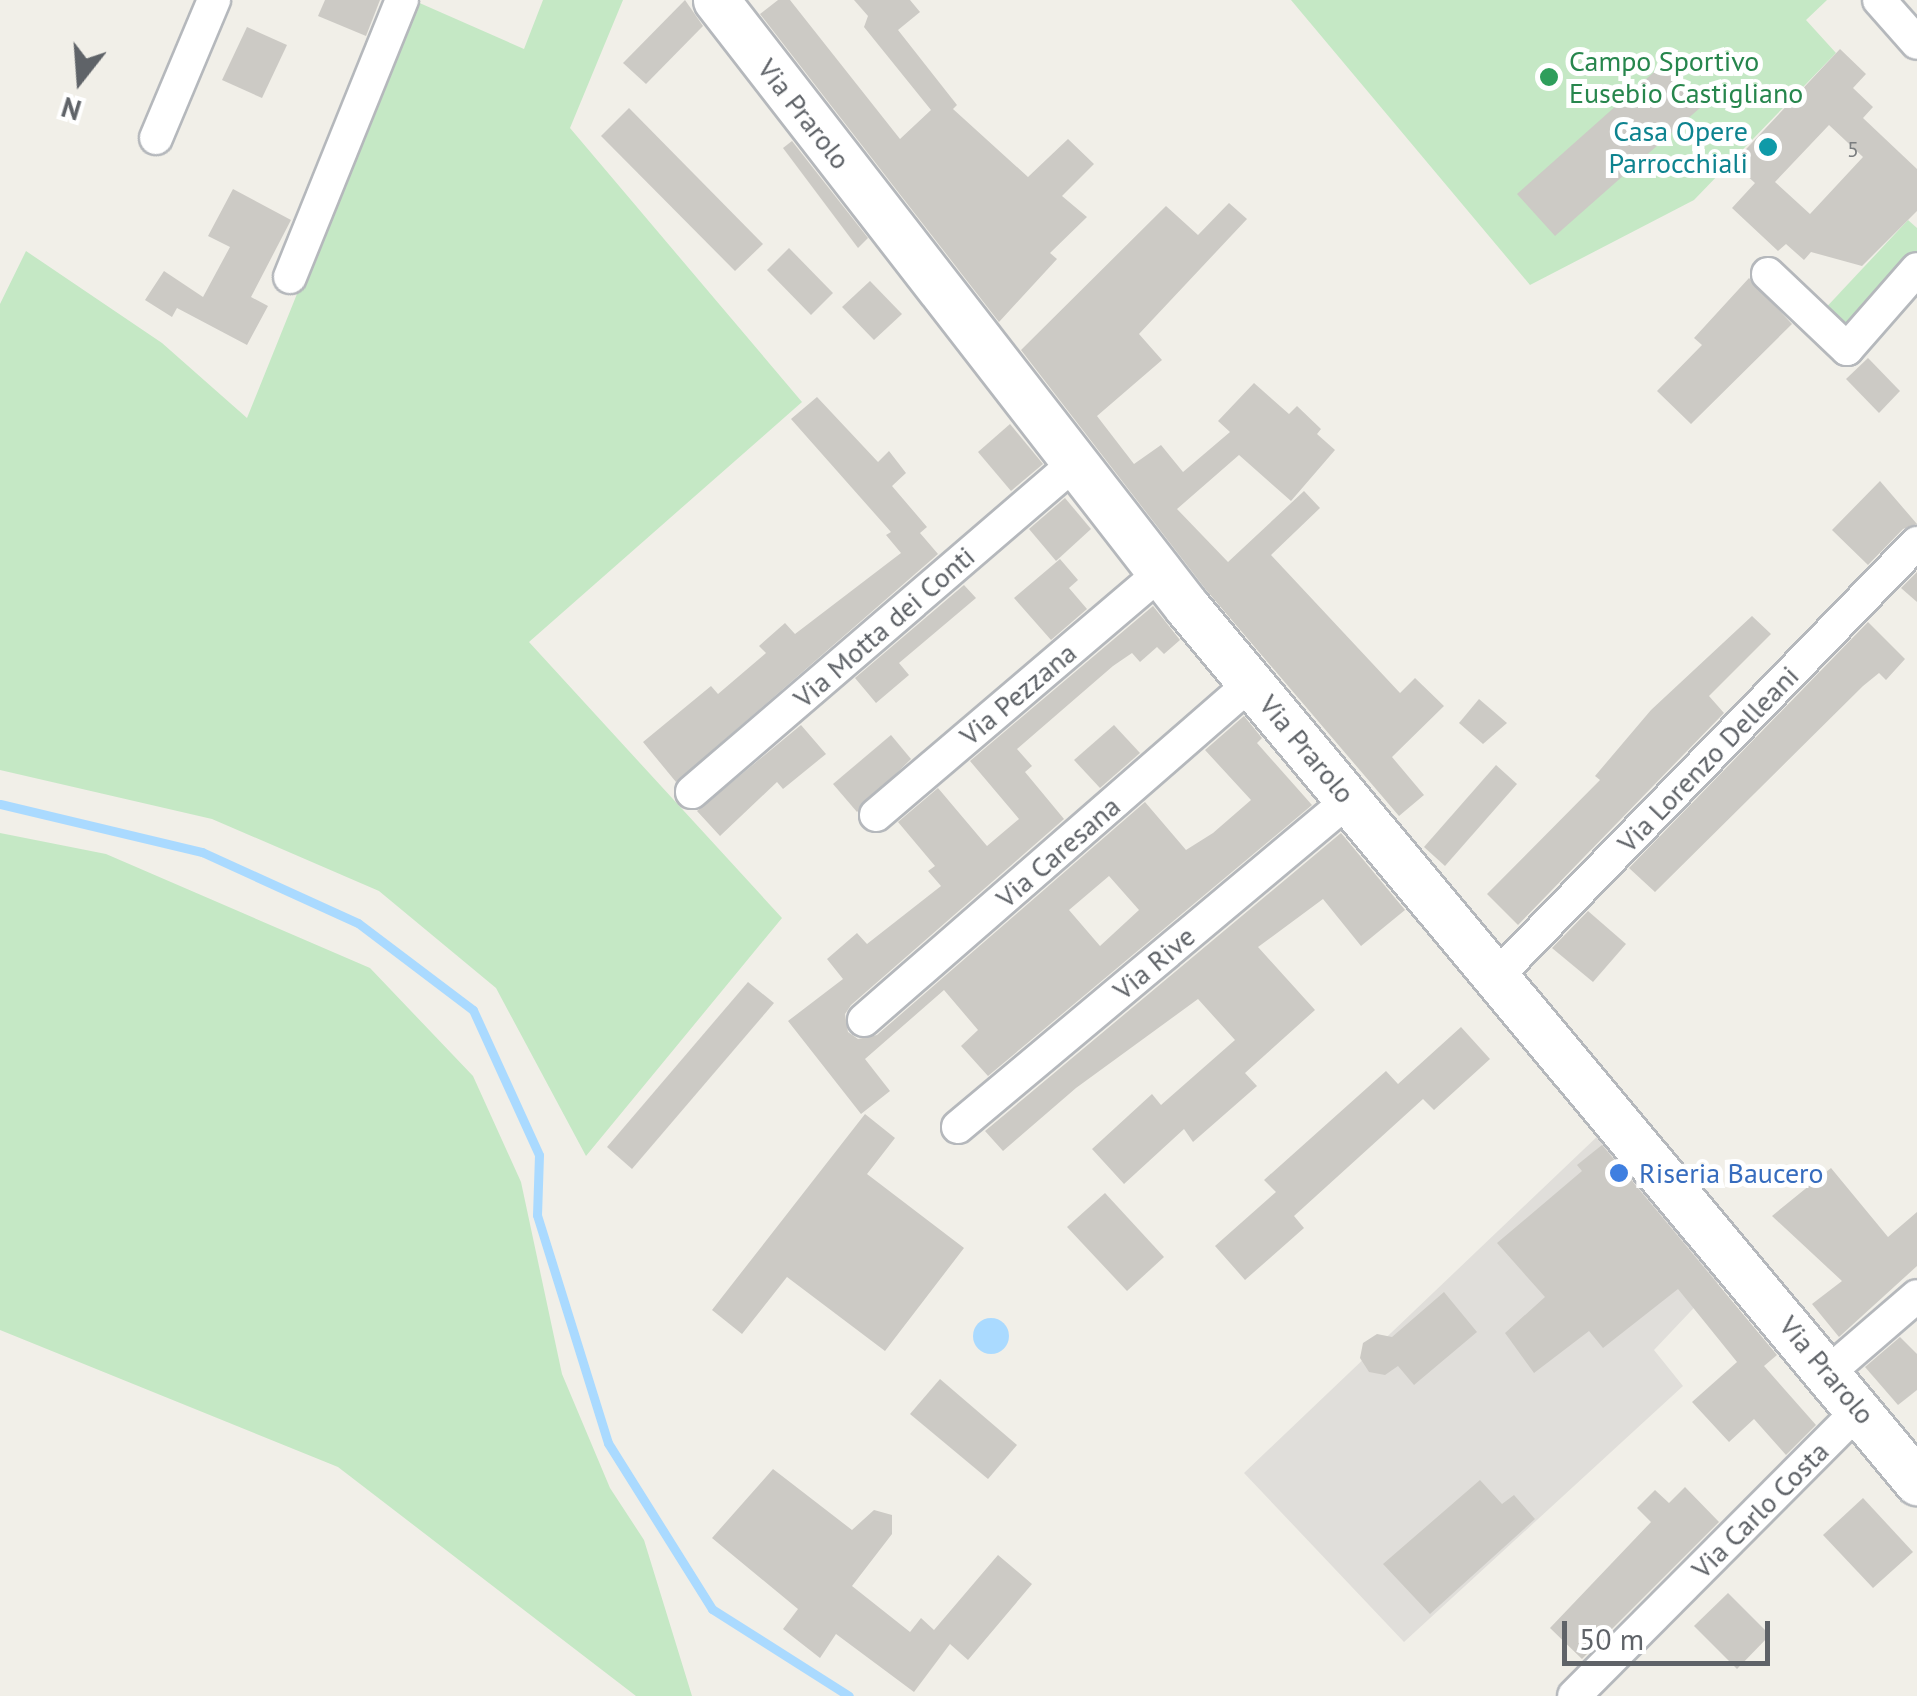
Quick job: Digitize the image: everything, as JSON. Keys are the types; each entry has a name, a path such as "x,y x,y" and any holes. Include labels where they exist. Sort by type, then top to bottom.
{"street":[{"path":"156,138 214,0"},
{"path":"290,277 402,0"},
{"name":"Via Prarolo","path":"716,0 1160,574 1830,1372 1917,1482"},
{"path":"1897,8 1917,43"},
{"path":"1768,274 1847,349 1917,269"},
{"name":"Via Motta dei Conti","path":"692,792 1076,462"},
{"name":"Via Lorenzo Delleani","path":"1498,975 1917,543"},
{"name":"Via Pezzana","path":"876,815 1160,574"},
{"name":"Via Caresana","path":"864,1020 1252,684"},
{"name":"Via Rive","path":"958,1127 1350,799"},
{"path":"1830,1372 1917,1296"},
{"name":"Via Carlo Costa","path":"1574,1696 1860,1409"}],"shaded area":[{"name":"Riseria Baucero","path":"1603,1131 1725,1275 1654,1350 1683,1386 1404,1642 1244,1473"}],"green space":[{"path":"543,0 623,0 570,128 802,402 529,642 782,918 586,1156 496,988 379,891 212,819 0,770 0,304 26,251 162,343 247,418 415,1 524,49"},
{"path":"1291,0 1827,0 1806,20 1836,53 1694,200 1530,285"},
{"path":"1908,220 1917,228 1917,265 1855,336 1820,314"},
{"path":"0,833 106,854 370,968 473,1076 521,1182 562,1374 610,1488 644,1540 692,1696 636,1696 338,1467 0,1330"}],"water":[{"path":"991,1318 1004,1323 1009,1336 1004,1349 991,1354 978,1349 973,1336 978,1323"}],"building":[{"path":"325,0 380,0 366,36 318,16"},
{"path":"685,0 703,26 646,84 623,63"},
{"path":"778,0 790,0 900,139 931,110 864,27 868,16 854,0 910,0 920,12 898,30 957,105 953,109 1028,177 1068,139 1094,164 1062,196 1087,217 1050,253 1057,259 999,322 760,14"},
{"path":"247,27 287,45 262,98 222,80"},
{"path":"1840,49 1866,74 1853,88 1873,107 1863,118 1917,169 1917,211 1862,266 1811,252 1804,260 1786,244 1778,251 1732,208 1755,183 1733,163","holes":["1829,125 1863,157 1810,214 1775,182"]},
{"path":"1663,64 1701,107 1555,236 1517,194"},
{"path":"629,108 763,244 735,271 601,136"},
{"path":"792,141 868,238 858,248 783,148"},
{"path":"233,189 291,220 251,297 268,306 247,345 177,308 172,317 145,300 164,271 203,297 230,247 208,236"},
{"path":"1229,203 1247,219 1139,334 1162,360 1097,416 1134,464 1161,445 1183,472 1230,432 1218,421 1254,383 1289,414 1297,406 1321,429 1317,434 1335,450 1291,501 1239,455 1177,509 1228,562 1304,491 1320,508 1271,555 1400,693 1415,678 1444,706 1392,757 1424,795 1399,816 1207,591 1021,350 1166,206 1198,235"},
{"path":"789,248 833,293 811,315 767,270"},
{"path":"1749,278 1792,324 1691,424 1657,391 1702,345 1694,338"},
{"path":"870,281 902,314 874,340 842,307"},
{"path":"1868,358 1900,391 1879,413 1846,379"},
{"path":"817,397 878,462 889,451 906,473 892,486 927,527 920,533 938,554 676,782 643,742 711,686 718,694 766,653 759,646 785,623 795,634 901,553 886,535 891,532 791,419"},
{"path":"1010,424 1043,464 1011,491 978,452"},
{"path":"1880,481 1917,524 1903,529 1868,565 1832,530"},
{"path":"1065,498 1091,529 1056,561 1029,529"},
{"path":"1060,559 1078,580 1069,588 1087,609 1051,640 1014,598"},
{"path":"1917,572 1917,602 1901,588"},
{"path":"964,585 976,598 899,663 909,675 876,703 855,678"},
{"path":"1153,606 1180,640 1164,654 1157,647 1140,662 1132,653 1017,749 1032,766 1025,772 1064,819 851,1005 845,1014 848,1032 858,1039 877,1035 1145,802 1186,850 1213,833 1251,800 1205,750 1244,716 1262,738 1257,743 1312,805 988,1076 961,1046 978,1030 944,990 865,1059 890,1091 861,1114 788,1021 843,979 827,959 857,933 867,944 941,886 928,871 935,866 898,822 938,788 987,846 1019,819 970,761","holes":["1109,876 1139,910 1100,946 1069,910"]},
{"path":"1752,616 1771,634 1709,696 1724,713 1518,925 1487,894 1600,780 1595,776 1651,710"},
{"path":"1868,622 1905,659 1886,680 1879,673 1863,686 1655,892 1629,868"},
{"path":"1479,699 1507,723 1483,744 1459,723"},
{"path":"801,725 826,754 783,789 777,782 720,836 697,811"},
{"path":"1114,725 1140,753 1100,788 1074,760"},
{"path":"891,735 911,759 857,812 833,784"},
{"path":"1496,765 1517,784 1445,866 1424,847"},
{"path":"1341,833 1405,910 1361,946 1323,899 1258,947 1315,1010 1245,1073 1257,1086 1193,1142 1184,1129 1124,1184 1092,1149 1152,1094 1161,1105 1235,1040 1198,999 1076,1088 1003,1151 985,1131"},
{"path":"1588,911 1626,944 1593,982 1552,948"},
{"path":"748,982 774,1003 632,1169 607,1147"},
{"path":"1461,1027 1490,1059 1434,1110 1423,1099 1294,1216 1304,1228 1245,1280 1215,1246 1276,1192 1264,1180 1386,1071 1398,1084"},
{"path":"865,1114 895,1138 867,1174 964,1248 885,1351 787,1277 742,1334 712,1310"},
{"path":"1602,1145 1777,1355 1764,1366 1816,1425 1786,1455 1754,1419 1729,1442 1692,1402 1737,1362 1678,1289 1603,1348 1589,1331 1534,1373 1505,1333 1545,1297 1497,1243 1582,1171 1577,1165"},
{"path":"1831,1168 1888,1237 1917,1212 1917,1266 1839,1337 1812,1304 1842,1281 1772,1216"},
{"path":"1105,1193 1164,1257 1127,1291 1067,1227"},
{"path":"1444,1292 1477,1332 1414,1385 1398,1366 1385,1375 1369,1372 1360,1358 1363,1343 1377,1334 1392,1337"},
{"path":"1900,1337 1917,1354 1917,1390 1898,1405 1865,1367"},
{"path":"940,1379 1017,1445 988,1479 910,1414"},
{"path":"773,1469 852,1530 874,1510 892,1515 892,1534 852,1586 910,1632 921,1618 934,1630 998,1555 1032,1584 968,1660 950,1644 914,1692 836,1634 820,1658 783,1629 798,1609 712,1538"},
{"path":"1480,1480 1502,1504 1514,1495 1535,1519 1430,1614 1383,1564"},
{"path":"1685,1487 1719,1522 1582,1659 1550,1628 1651,1522 1637,1508 1655,1490 1669,1503"},
{"path":"1863,1498 1913,1552 1873,1588 1823,1535"},
{"path":"1728,1593 1770,1635 1737,1669 1694,1626"}],"waterway":[{"path":"0,804 202,852 358,923 473,1010 539,1155 537,1215 608,1443 712,1609 849,1696"}],"place":[{"name":"Campo Sportivo Eusebio Castigliano","path":"1549,77"},
{"name":"Casa Opere Parrocchiali","path":"1768,147"},
{"name":"Riseria Baucero","path":"1619,1173"}]}
